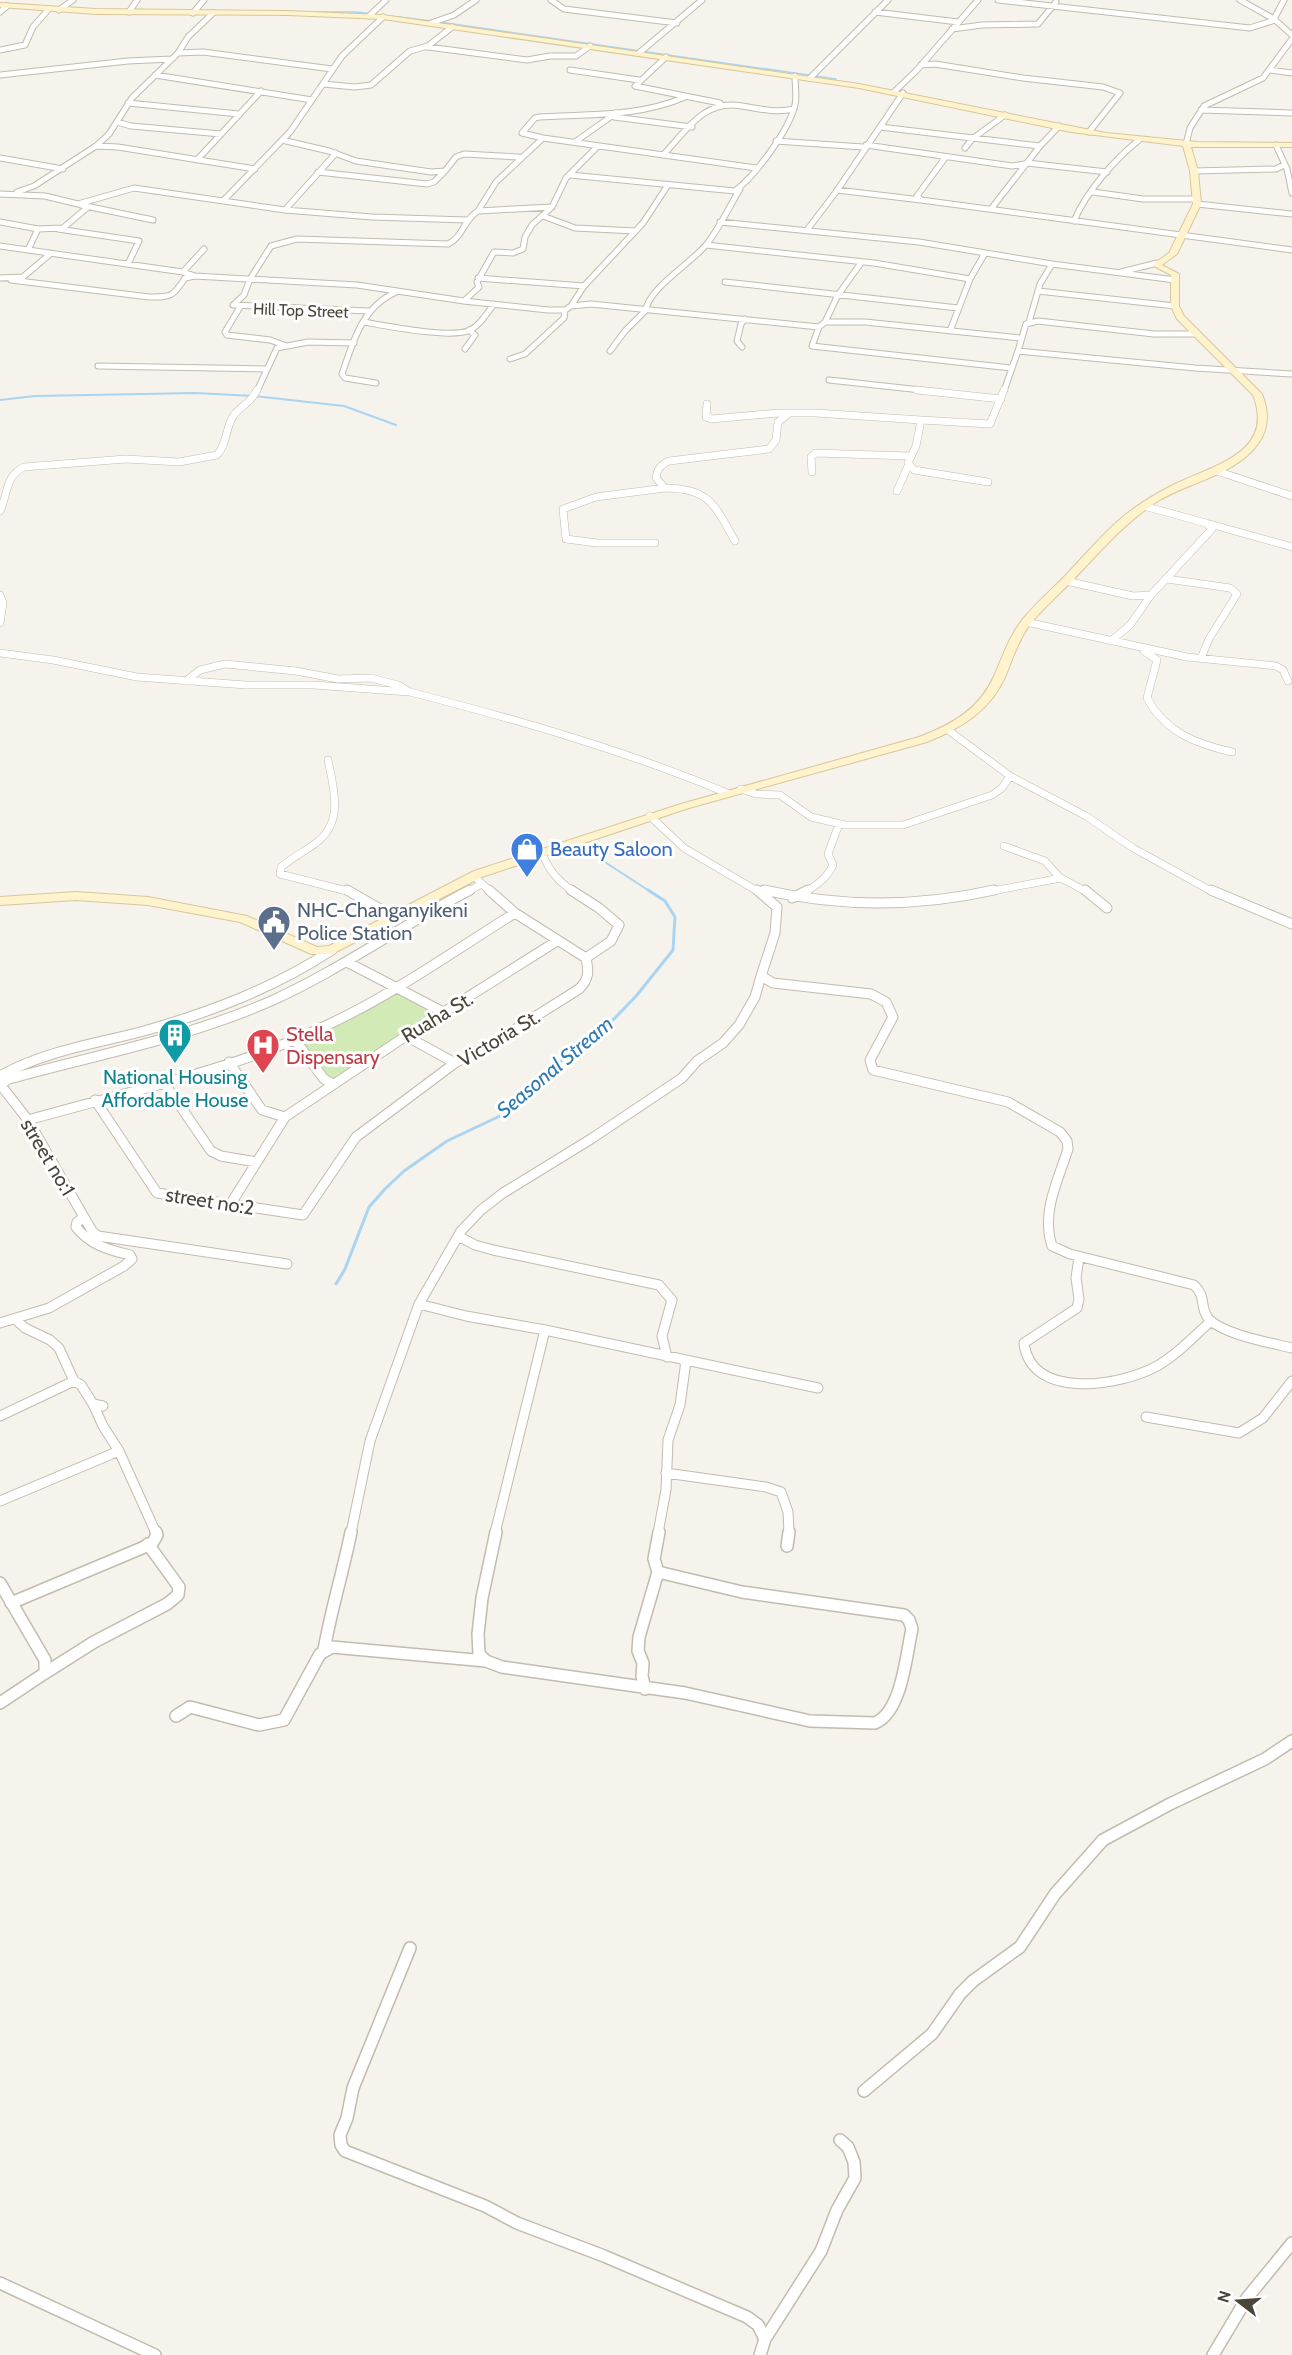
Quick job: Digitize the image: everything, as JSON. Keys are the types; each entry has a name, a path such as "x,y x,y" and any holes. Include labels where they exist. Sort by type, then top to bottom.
{"street":[{"path":"59,10 73,0"},
{"path":"129,12 137,0"},
{"path":"193,13 204,0"},
{"path":"369,15 386,0"},
{"path":"430,23 454,15 475,0"},
{"path":"551,0 564,9 677,24"},
{"path":"639,53 677,24 702,0"},
{"path":"810,78 888,0"},
{"path":"894,92 978,0"},
{"path":"998,0 1250,28 1262,26 1274,19 1284,0"},
{"path":"952,29 1038,24 1057,0"},
{"path":"1116,273 1157,263 1171,257 1198,201 1194,171 1186,144 1190,128 1201,110 1210,103 1263,78 1292,37 1289,30 1274,19 1240,0"},
{"path":"2,8 383,16 903,93 1089,132 1139,140 1186,144 1292,145"},
{"path":"0,50 25,45 33,27 48,10"},
{"path":"875,12 958,22"},
{"path":"0,196 34,186 96,146 117,122 128,103 178,53 188,37 213,13"},
{"path":"224,200 301,119 332,69 383,16"},
{"path":"323,84 356,87 371,85 411,51 428,46 452,27"},
{"path":"428,47 527,60 550,56 576,57 590,46"},
{"path":"178,53 203,52 332,69"},
{"path":"666,57 635,84 638,87 685,97 790,116"},
{"path":"0,75 128,61 172,59"},
{"path":"921,65 930,64 1103,87 1120,93 1089,132"},
{"path":"570,70 639,80"},
{"path":"1270,70 1292,73"},
{"path":"155,75 312,100"},
{"path":"610,351 618,339 646,310 646,306 660,288 706,245 740,189 777,139 794,109 795,76"},
{"path":"197,160 261,91"},
{"path":"807,230 903,93"},
{"path":"685,97 672,104 614,115 539,117 535,118 522,133 543,138 741,166 758,166"},
{"path":"128,103 239,114"},
{"path":"663,155 708,109 722,103"},
{"path":"776,112 794,109"},
{"path":"1201,110 1292,113"},
{"path":"575,142 614,115 692,127"},
{"path":"965,148 972,139 1005,115"},
{"path":"117,122 131,126 221,134"},
{"path":"991,209 1024,165 1059,126"},
{"path":"880,127 1040,146"},
{"path":"284,345 270,340 226,335 225,332 250,279 272,246 290,239 448,244 457,239 487,194 519,158 543,138"},
{"path":"777,139 865,146 1012,166 1107,172"},
{"path":"1074,221 1078,209 1125,149 1139,140"},
{"path":"281,141 293,148 329,151 363,162 431,172 445,171"},
{"path":"1276,145 1288,168 1292,193"},
{"path":"96,146 118,147 255,169"},
{"path":"483,303 485,294 477,282 494,252 513,253 523,249 525,237 552,207 562,185 598,146"},
{"path":"285,210 336,153"},
{"path":"318,172 427,184 434,182 456,158 464,154 519,158"},
{"path":"0,158 63,169"},
{"path":"921,200 917,196 945,158"},
{"path":"1194,171 1288,168"},
{"path":"570,175 725,191 740,189"},
{"path":"510,359 525,354 564,318 568,308 584,286 643,223 668,186"},
{"path":"78,204 116,195 131,188 285,210 372,217 468,220"},
{"path":"837,190 1292,250"},
{"path":"1093,192 1143,199 1198,201 1290,213"},
{"path":"14,193 51,197 153,220"},
{"path":"58,229 67,226 88,207"},
{"path":"477,211 552,207"},
{"path":"543,216 555,223 577,227 635,231"},
{"path":"0,222 139,241 128,264"},
{"path":"720,222 919,242 1052,264 1175,280"},
{"path":"28,250 38,229"},
{"path":"706,245 861,263 970,279"},
{"path":"0,246 183,272 195,276"},
{"path":"183,272 204,249"},
{"path":"950,331 970,279 985,253"},
{"path":"28,279 50,254"},
{"path":"861,263 837,295 825,322 819,327 812,346 1011,368"},
{"path":"0,1076 53,1053 160,1027 260,992 301,972 332,950 394,916 542,852 650,816 741,789 913,744 948,730 986,701 993,692 1011,647 1026,622 1121,524 1144,506 1178,486 1217,471 1251,447 1263,428 1265,415 1263,405 1253,390 1180,317 1175,306 1173,271 1157,267 1157,263"},
{"path":"707,404 706,417 711,419 779,413 787,415 856,414 990,424 1006,391 1020,338 1029,322 1038,291 1052,264"},
{"path":"1,280 28,279 81,290 166,297 175,294 185,278 195,276 357,285 389,292 400,291 483,303 568,308 591,304 819,327"},
{"path":"478,278 584,286"},
{"path":"464,301 480,287 496,280"},
{"path":"725,282 958,308"},
{"path":"1038,291 1175,306"},
{"path":"376,382 345,378 342,374 369,311 389,292"},
{"path":"469,330 494,304"},
{"name":"Hill Top Street","path":"237,307 369,311"},
{"path":"742,347 737,341 741,324 746,320"},
{"path":"1029,322 1038,321 1154,334 1197,334"},
{"path":"364,322 446,331 469,330 475,334 465,349"},
{"path":"825,322 865,322 1020,338"},
{"path":"0,511 4,501 7,476 10,472 24,468 126,459 179,462 217,455 221,452 234,416 252,400 277,348 284,345 317,342 354,343"},
{"path":"1018,351 1195,368 1292,374"},
{"path":"98,366 265,369"},
{"path":"829,380 1001,399"},
{"path":"665,488 656,478 656,471 663,464 770,449 776,440 778,422 787,415"},
{"path":"897,491 916,446 921,420"},
{"path":"812,472 812,458 815,453 910,456"},
{"path":"908,466 914,470 988,482"},
{"path":"1217,471 1292,496"},
{"path":"655,543 597,543 566,539 563,509 586,501 665,488 690,488 703,493 711,501 735,541"},
{"path":"1144,506 1216,524 1292,547"},
{"path":"1111,642 1130,625 1151,595 1207,536 1212,529 1206,523"},
{"path":"1167,579 1230,588 1237,594 1209,639 1201,658"},
{"path":"1066,580 1133,596 1151,595"},
{"path":"0,595 3,611 0,623"},
{"path":"1026,622 1139,648 1201,658 1276,666 1283,670 1288,681"},
{"path":"1139,648 1157,660 1148,698 1155,713 1175,730 1201,745 1232,752"},
{"path":"0,653 53,660 137,677 267,686 308,684 410,692 513,719 660,765 727,793"},
{"path":"186,681 200,670 225,664 296,671 338,679 371,678 398,685 410,692"},
{"path":"948,730 1010,776 1086,816 1133,848 1201,886 1250,909 1292,924"},
{"path":"328,760 335,790 336,809 333,826 323,837 281,867 280,874 341,888 357,894 394,916"},
{"path":"741,789 756,794 780,795 811,817 839,824 903,825 992,795 1002,788 1010,776"},
{"path":"650,816 663,832 723,871 759,889 792,898 830,903 904,903 1000,890 1059,877"},
{"path":"777,907 817,885 831,871 833,865 828,854 839,824"},
{"path":"1004,846 1045,861 1059,877 1107,908"},
{"path":"478,880 515,913 586,958 605,948 617,934 619,925 605,911 561,883 544,860 542,852"},
{"name":"street no:1","path":"287,1264 98,1236 84,1218 28,1120 3,1088 4,1081 230,1017 303,987 478,880"},
{"path":"176,1716 190,1707 259,1725 284,1720 324,1650 331,1609 343,1570 370,1441 419,1304 469,1221 503,1193 674,1085 697,1061 723,1043 739,1025 755,997 766,957 775,938 777,907 759,889"},
{"path":"0,901 76,896 148,901 243,919 315,951 332,950"},
{"path":"28,1120 229,1062 295,1040 350,1013 515,913"},
{"name":"Ruaha St.","path":"230,1204 285,1117 406,1036 556,941"},
{"name":"Victoria St.","path":"303,1215 356,1137 455,1064 507,1035 579,989 586,982 590,973 586,958"},
{"path":"347,962 445,1013"},
{"path":"761,976 774,983 857,992 884,999 893,1017 870,1060 873,1070 1008,1102 1060,1132 1067,1141 1068,1149 1048,1214 1047,1228 1052,1246 1079,1257 1194,1285 1202,1292 1206,1314 1210,1322 1292,1348"},
{"path":"406,1036 455,1064"},
{"path":"295,1040 324,1079 333,1084"},
{"path":"229,1062 262,1110 285,1117"},
{"path":"163,1081 211,1151 221,1156 257,1162"},
{"name":"street no:2","path":"95,1100 157,1193 303,1215"},
{"path":"0,1323 49,1308 124,1266 132,1259 130,1255 90,1244 76,1227 77,1222 84,1218"},
{"path":"458,1236 475,1245 493,1250 659,1285 672,1300 662,1336 667,1357"},
{"path":"1079,1257 1076,1278 1079,1299 1077,1308 1024,1343 1024,1350 1035,1368 1046,1378 1056,1382 1076,1383 1148,1370 1162,1363 1210,1322"},
{"path":"419,1304 466,1316 545,1330 818,1388"},
{"path":"10,1603 148,1545 157,1535 119,1451 103,1426 98,1405 81,1385 74,1381 70,1367 53,1342 24,1331 15,1319"},
{"path":"486,1661 479,1655 476,1639 485,1582 545,1330"},
{"path":"645,1689 639,1637 658,1572 654,1559 666,1491 668,1440 680,1405 686,1361"},
{"path":"0,1416 74,1381"},
{"path":"1146,1417 1239,1432 1254,1427 1268,1415 1292,1381"},
{"path":"0,1502 119,1451"},
{"path":"666,1473 766,1487 781,1492 786,1502 791,1531 787,1546"},
{"path":"0,1703 94,1642 167,1604 178,1595 179,1587 148,1545"},
{"path":"324,1650 332,1647 347,1647 381,1653 486,1661 502,1667 685,1693 810,1721 875,1723 885,1719 890,1712 912,1629 909,1620 899,1613 742,1592 658,1572"},
{"path":"0,1583 39,1652 46,1660 45,1673"},
{"path":"627,1685 642,1676"},
{"path":"864,2091 932,2034 960,1994 974,1981 1020,1947 1055,1894 1103,1840 1170,1804 1265,1760 1292,1741"},
{"path":"410,1948 353,2088 347,2118 340,2135 341,2145 345,2151 485,2206 517,2223 728,2308 758,2325 765,2339"},
{"path":"760,2355 765,2339 821,2251 837,2210 855,2178 854,2162 848,2147 840,2140"},
{"path":"1213,2355 1247,2298 1292,2243"},
{"path":"0,2283 155,2355"}],"green space":[{"path":"397,992 430,1009 432,1015 334,1080 328,1077 301,1042 302,1039"}],"waterway":[{"path":"304,12 356,12 432,21"},
{"path":"439,22 836,79"},
{"path":"0,400 35,396 195,393 254,396 344,406 396,425"},
{"name":"Seasonal Stream","path":"583,844 594,855 651,892"},
{"name":"Seasonal Stream","path":"336,1284 345,1269 369,1207 385,1189 404,1171 447,1141 500,1116 542,1076 615,1018 637,995 673,950 675,917 665,901 648,890"}],"place":[{"name":"Beauty Saloon","path":"527,878"},
{"name":"NHC-Changanyikeni Police Station","path":"274,951"},
{"name":"National Housing Affordable House","path":"175,1064"},
{"name":"Stella Dispensary","path":"263,1074"}]}
